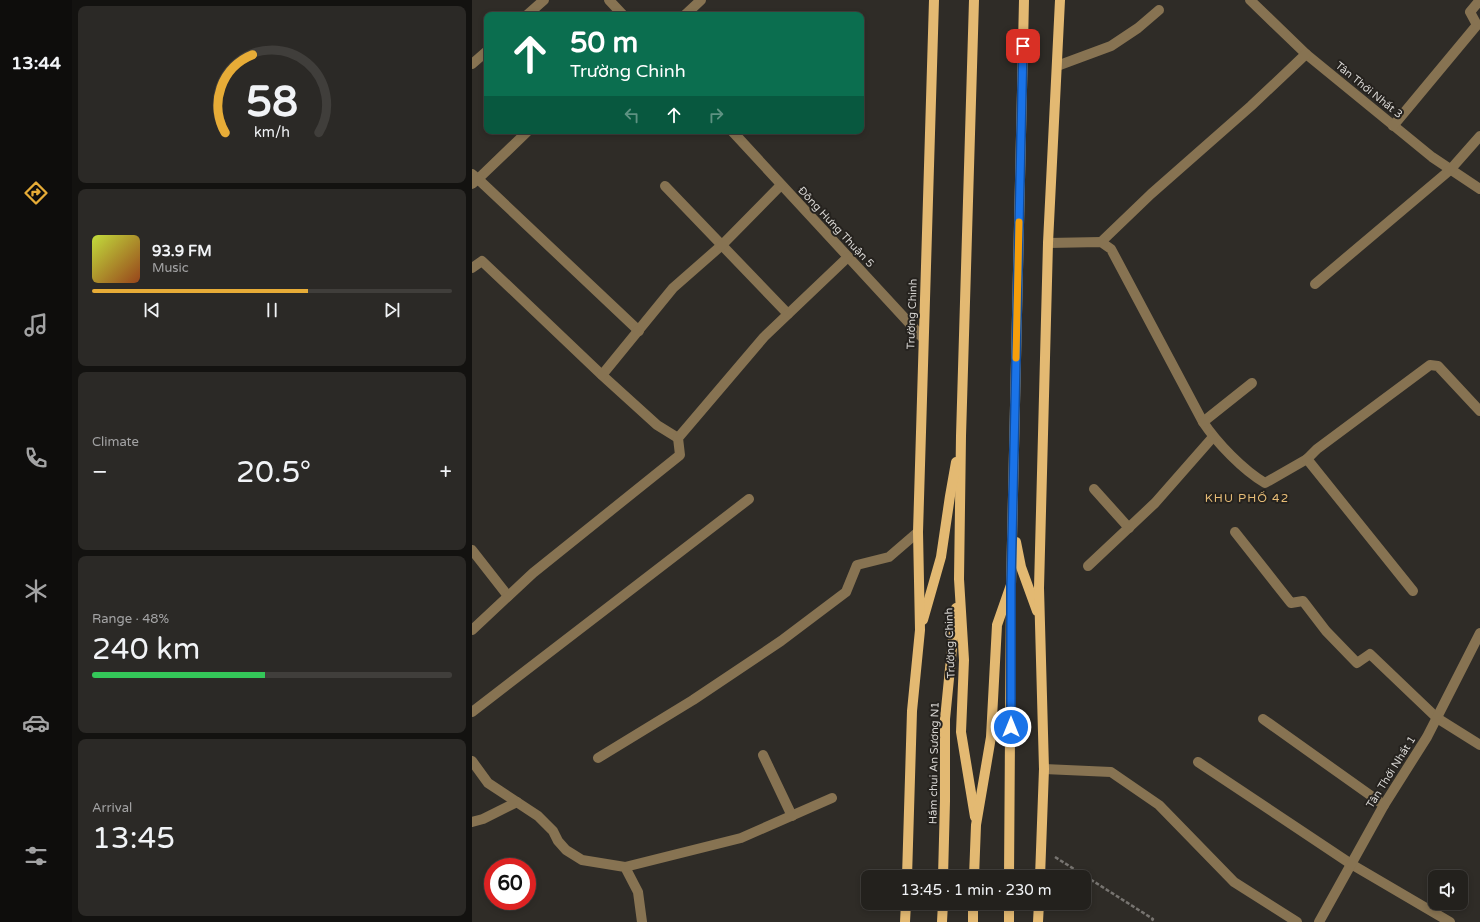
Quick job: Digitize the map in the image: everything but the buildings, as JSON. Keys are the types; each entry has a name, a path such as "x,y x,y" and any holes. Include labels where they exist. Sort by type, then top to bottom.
{"main road":[{"name":"Trường Chinh","path":"907,870 912,710 920,630 918,532 934,0"},
{"name":"Trường Chinh","path":"974,0 959,579 964,660 961,732 976,825"},
{"name":"Trường Chinh","path":"974,870 976,825 991,736 997,625 1011,585 1024,0"},
{"name":"Trường Chinh","path":"1040,870 1044,769 1039,588 1048,243 1060,0"},
{"name":"Trường Chinh","path":"920,630 941,557 950,496 962,436"},
{"name":"Trường Chinh","path":"1012,526 1021,567 1040,620"},
{"name":"Hầm chui An Sương N1","path":"943,870 945,719 959,579"},
{"path":"1009,870 1011,585"},
{"path":"905,922 906,910"},
{"path":"942,922 943,910"},
{"path":"973,922 974,910"},
{"path":"1009,910 1009,922"},
{"path":"1038,922 1039,910"}],"street":[{"path":"530,12 544,0"},
{"path":"609,0 620,12"},
{"path":"688,12 701,0"},
{"name":"Tân Thới Nhất 3","path":"1250,0 1306,54 1393,126 1432,157 1480,189"},
{"path":"1393,126 1477,25 1470,12 1480,0"},
{"path":"1057,66 1111,46 1138,28 1159,10"},
{"path":"472,64 484,54"},
{"path":"1101,242 1151,194 1251,106 1306,54"},
{"path":"525,134 474,179 639,331"},
{"name":"Đông Hưng Thuận 5","path":"735,134 923,338"},
{"path":"1315,284 1450,170 1480,136"},
{"path":"602,375 673,288 722,245 781,185"},
{"path":"665,186 788,314"},
{"path":"1048,243 1101,242 1111,249 1203,422 1213,437 1256,478 1264,483 1307,459 1317,449 1430,365 1438,366 1480,411"},
{"path":"472,630 533,573 680,455 678,438 764,337 848,257"},
{"path":"472,268 482,261 657,425 678,438"},
{"path":"1203,422 1252,384"},
{"path":"1088,566 1155,503 1213,437"},
{"path":"1307,459 1413,591"},
{"path":"1094,489 1129,528"},
{"path":"472,712 749,499"},
{"path":"598,758 693,700 781,641 846,592 857,565 889,557 918,532"},
{"path":"1235,532 1291,603 1303,601 1326,631 1357,662 1370,654 1437,718 1480,745"},
{"path":"472,550 508,596"},
{"name":"Tân Thới Nhất 1","path":"1319,922 1384,805 1427,737 1480,633"},
{"path":"1262,719 1384,805"},
{"path":"763,755 792,816"},
{"path":"472,761 488,783 538,816 553,831 558,841 566,850 582,860 624,867 741,838 832,798"},
{"path":"1198,762 1351,864 1450,922"},
{"path":"1044,769 1110,772 1160,805 1234,882 1297,922"},
{"path":"472,822 483,819 517,802"},
{"path":"624,867 638,892 642,922"}],"path":[{"path":"1041,848 1153,918 1151,922"}],"slow traffic":[{"path":"1016,358 1019,222"}],"district":[{"name":"KHU PHỐ 42","path":"1247,498"}],"route":[{"path":"1011,727 1011,585 1023,46"}]}
